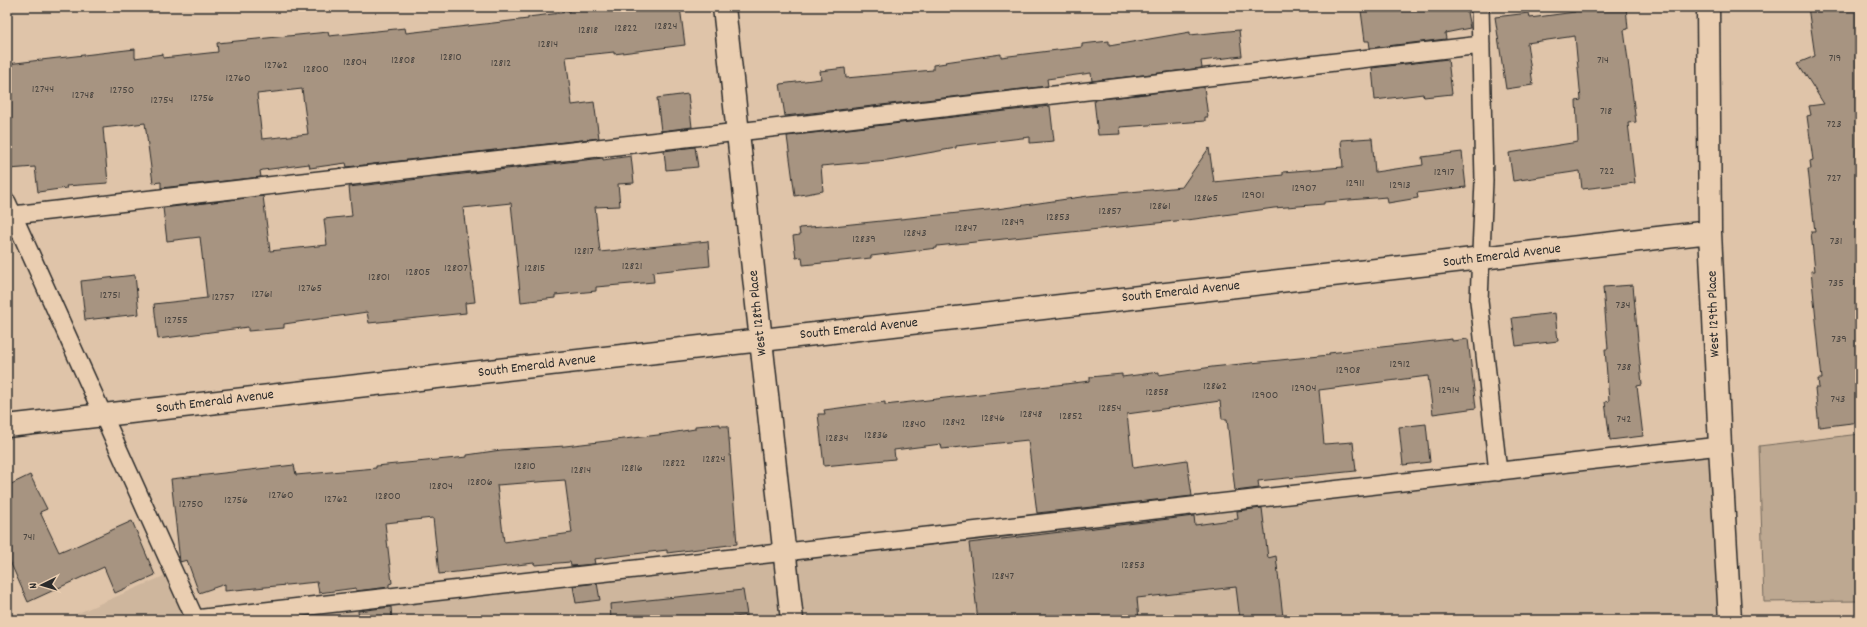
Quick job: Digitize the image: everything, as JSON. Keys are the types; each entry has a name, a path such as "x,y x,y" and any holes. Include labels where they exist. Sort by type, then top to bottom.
{"street":[{"name":"West 128th Place","path":"724,7 792,620"},
{"name":"West 129th Place","path":"1708,7 1710,232 1730,620"},
{"name":"South Emerald Avenue","path":"7,426 1710,232"}],"lane":[{"path":"1480,7 1484,181 1479,301 1498,472"},
{"path":"1481,45 738,132 10,209 195,619 1720,446"}],"shaded area":[{"path":"1860,434 1860,601 1764,602 1759,446"},
{"path":"1717,451 1724,620 218,620"},
{"path":"164,576 186,620 62,620"}],"building":[{"path":"569,7 680,7 685,45 614,54 614,52 566,57 572,105 594,102 599,138 347,167 346,163 310,168 309,164 263,170 260,171 261,177 161,188 161,182 153,183 145,123 103,128 108,183 66,186 67,188 38,192 35,167 9,169 7,64 135,49 135,58 163,54 163,58 218,52 217,43 328,32 329,36 405,28 406,33 528,19 528,17 569,12","holes":["302,89 308,134 262,139 257,94"]},
{"path":"1391,7 1466,7 1470,28 1445,33 1446,39 1370,48 1369,41 1365,41 1361,11"},
{"path":"1575,7 1626,7 1628,29 1624,30 1636,122 1628,123 1635,183 1582,189 1580,171 1513,181 1509,153 1578,142 1576,101 1581,100 1575,36 1527,43 1533,85 1506,89 1495,17 1529,13 1530,18 1575,12"},
{"path":"1808,7 1860,7 1860,422 1819,427 1815,388 1819,388 1818,379 1822,379 1811,271 1815,271 1811,232 1815,232 1808,169 1811,169 1810,161 1813,160 1807,116 1811,115 1809,106 1824,104 1798,63 1815,56"},
{"path":"1239,30 1242,56 1201,61 1202,68 1092,81 1091,73 1047,79 1048,86 785,116 780,84 821,79 820,71 845,68 846,78 933,70 933,65 946,63 945,62 1001,54 1001,57 1082,47 1082,44 1109,41 1109,46 1190,32 1190,35"},
{"path":"1448,59 1452,94 1424,97 1423,94 1375,100 1372,68"},
{"path":"1204,87 1208,117 1205,117 1205,121 1120,127 1121,134 1098,135 1094,100"},
{"path":"688,94 692,127 661,131 657,98"},
{"path":"1050,106 1054,141 1030,143 1030,137 956,146 956,148 888,160 821,166 823,191 795,196 787,136"},
{"path":"1372,138 1375,172 1423,165 1422,157 1462,152 1466,187 1417,193 1418,198 1388,203 1387,197 1324,202 1324,204 1274,208 1195,219 937,246 937,248 871,256 871,258 803,265 802,257 796,258 793,236 800,235 799,228 833,226 997,209 1088,196 1182,187 1209,148 1214,182 1283,175 1283,172 1343,167 1341,140"},
{"path":"695,147 698,167 666,170 664,151"},
{"path":"631,156 634,183 618,184 620,206 595,207 600,252 708,241 710,266 653,272 654,282 596,287 596,291 555,295 555,298 521,302 511,203 463,208 475,302 465,303 466,313 369,323 367,312 284,324 284,328 248,331 248,327 158,339 154,304 207,298 200,237 167,241 163,208 263,196 270,251 327,245 324,219 352,216 349,187"},
{"path":"135,275 139,314 85,320 81,281"},
{"path":"1633,285 1642,385 1637,386 1643,436 1610,440 1605,402 1609,401 1605,349 1608,349 1603,287"},
{"path":"1555,313 1558,341 1516,346 1512,318"},
{"path":"1452,339 1452,341 1468,339 1476,408 1433,414 1428,376 1319,390 1324,444 1353,442 1356,471 1258,481 1259,488 1235,491 1227,419 1222,419 1220,401 1127,414 1133,468 1187,460 1192,496 1037,513 1028,440 942,449 941,444 894,450 895,459 824,466 818,414 825,414 824,410 885,402 885,405 1090,381 1090,377 1122,374 1122,377 1159,372 1159,375 1212,367 1329,355 1329,353"},
{"path":"720,424 720,426 728,426 737,544 667,553 667,550 594,559 595,564 571,566 570,562 535,565 534,563 439,574 433,518 385,523 392,583 389,584 389,587 356,591 356,588 319,593 317,582 225,591 225,584 199,593 187,560 180,562 171,479 294,465 296,475 376,468 376,466 467,457 467,455 501,450 565,446 658,435 695,429 695,426","holes":["565,480 572,533 504,542 497,485"]},
{"path":"1426,424 1430,462 1403,465 1399,427"},
{"path":"30,475 47,509 40,512 59,552 71,547 72,548 132,521 155,575 115,593 104,567 28,602 7,555 7,486"},
{"path":"1262,508 1268,558 1276,556 1283,617 1240,620 1236,587 1137,598 1139,620 978,620 969,543 1194,516 1195,525 1238,519 1237,511"},
{"path":"597,583 600,600 576,603 573,586"},
{"path":"743,590 747,615 719,620 611,620 610,604"},
{"path":"391,607 392,620 359,620 358,611"}]}
